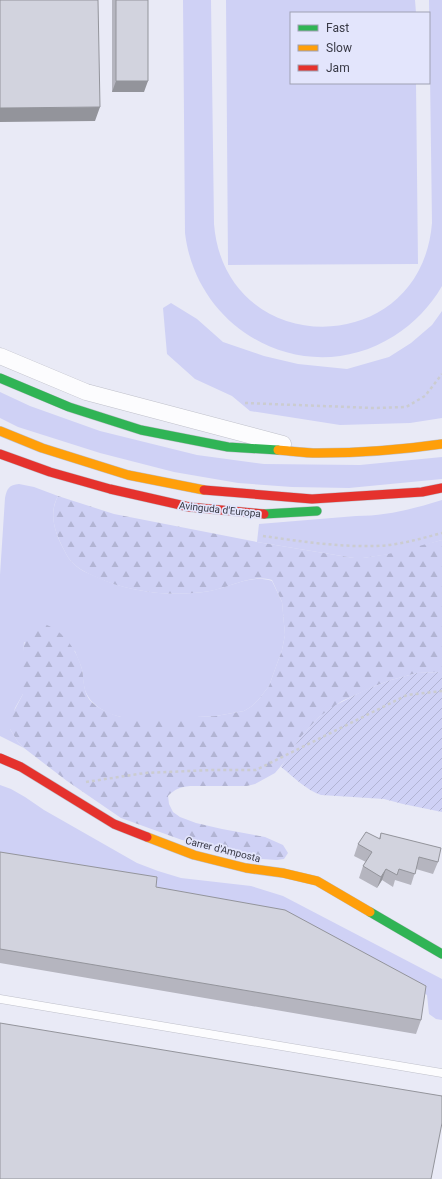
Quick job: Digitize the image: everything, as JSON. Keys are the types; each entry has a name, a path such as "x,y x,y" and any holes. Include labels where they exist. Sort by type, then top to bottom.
{"street":[{"path":"0,356 86,392 317,453"},
{"path":"0,378 69,407 140,430 228,447 317,453 378,451 442,444"},
{"name":"Avinguda d'Europa","path":"0,431 42,448 128,474 209,491 312,499 422,492"},
{"name":"Avinguda d'Europa","path":"0,454 50,472 110,489 189,507 262,514 328,510"},
{"name":"Avinguda d'Europa","path":"350,506 442,488"},
{"name":"Carrer d'Amposta","path":"0,758 21,767 114,824 194,855 246,868 283,873 317,881 442,954"}],"lane":[{"path":"0,999 442,1073"}],"path":[{"path":"245,403 374,408 406,407 424,396 442,374"},
{"path":"84,783 145,773 256,770 407,695 442,690"}],"green space":[{"path":"183,0 211,0 214,224 226,269 251,301 285,320 323,327 361,320 395,301 420,268 432,223 429,0 442,0 442,286 421,314 408,326 394,336 361,351 326,357 293,354 261,343 233,324 210,299 194,268 185,233"},
{"path":"226,0 415,0 416,12 290,12 290,84 416,84 418,264 228,265"},
{"path":"171,303 197,319 223,342 264,356 298,364 347,369 389,357 411,343 432,325 442,311 442,418 410,423 340,425 250,411 232,396 195,379 167,354 163,308"},
{"path":"0,392 30,406 100,431 197,455 264,464 360,465 442,457 442,479 349,488 292,487 238,483 174,472 100,453 18,427 0,418"},
{"path":"19,484 34,487 58,496 55,502 53,515 57,534 67,556 80,569 110,582 138,590 181,594 210,591 256,579 272,581 282,602 285,635 282,650 269,686 259,699 244,711 216,716 121,717 110,714 100,708 87,695 84,687 82,669 75,651 24,642 23,694 15,708 10,729 18,742 24,748 0,736 0,575 5,498 9,488 13,485"},
{"path":"58,496 114,514 257,542 354,558 388,554 442,540 442,672 417,673 391,680 342,701 319,717 300,738 286,760 275,773 255,784 247,786 186,786 175,790 168,796 169,804 173,812 180,817 196,823 265,837 283,845 288,853 284,859 262,859 214,846 182,840 121,818 67,781 18,742 10,729 10,722 23,694 23,651 26,635 30,628 37,622 45,624 60,633 76,653 82,669 85,688 89,699 95,705 121,717 197,717 216,716 244,711 259,699 269,686 282,650 285,635 282,602 272,580 249,580 210,591 181,594 152,592 123,587 83,570 68,558 57,534 53,515"},
{"path":"442,500 442,540 397,553 354,558 257,542 259,524 378,515 410,509"},
{"path":"442,672 442,812 384,799 321,795 305,787 281,767 300,738 319,717 334,706 365,690 391,680 417,673"},
{"path":"0,785 11,789 44,810 137,863 181,878 251,886 283,896 442,979 442,1020 436,1019 429,1014 427,995 312,933 158,888 156,885 0,854"}],"building":[{"path":"0,0 98,0 100,107 0,108"},
{"path":"116,0 148,0 148,81 116,81"},
{"path":"366,832 380,839 381,833 441,848 438,862 419,857 415,874 399,869 397,875 386,869 381,877 363,866 372,852 358,844"},
{"path":"0,852 157,877 156,887 285,910 426,986 421,1020 0,949"},
{"path":"0,1023 442,1096 442,1123 431,1179 0,1179"}],"traffic: fast":[{"path":"0,378 69,407 141,430 228,447 278,450"},
{"path":"264,514 317,511"},
{"path":"370,912 442,954"}],"traffic: slow":[{"path":"0,431 42,448 128,475 204,490"},
{"path":"278,450 313,453 349,452 442,444"},
{"path":"147,837 194,855 246,868 283,873 317,881 370,912"}],"traffic: jam":[{"path":"0,454 50,472 110,489 189,507 264,514"},
{"path":"204,490 312,499 422,492 442,488"},
{"path":"0,758 21,767 114,824 147,837"}]}
